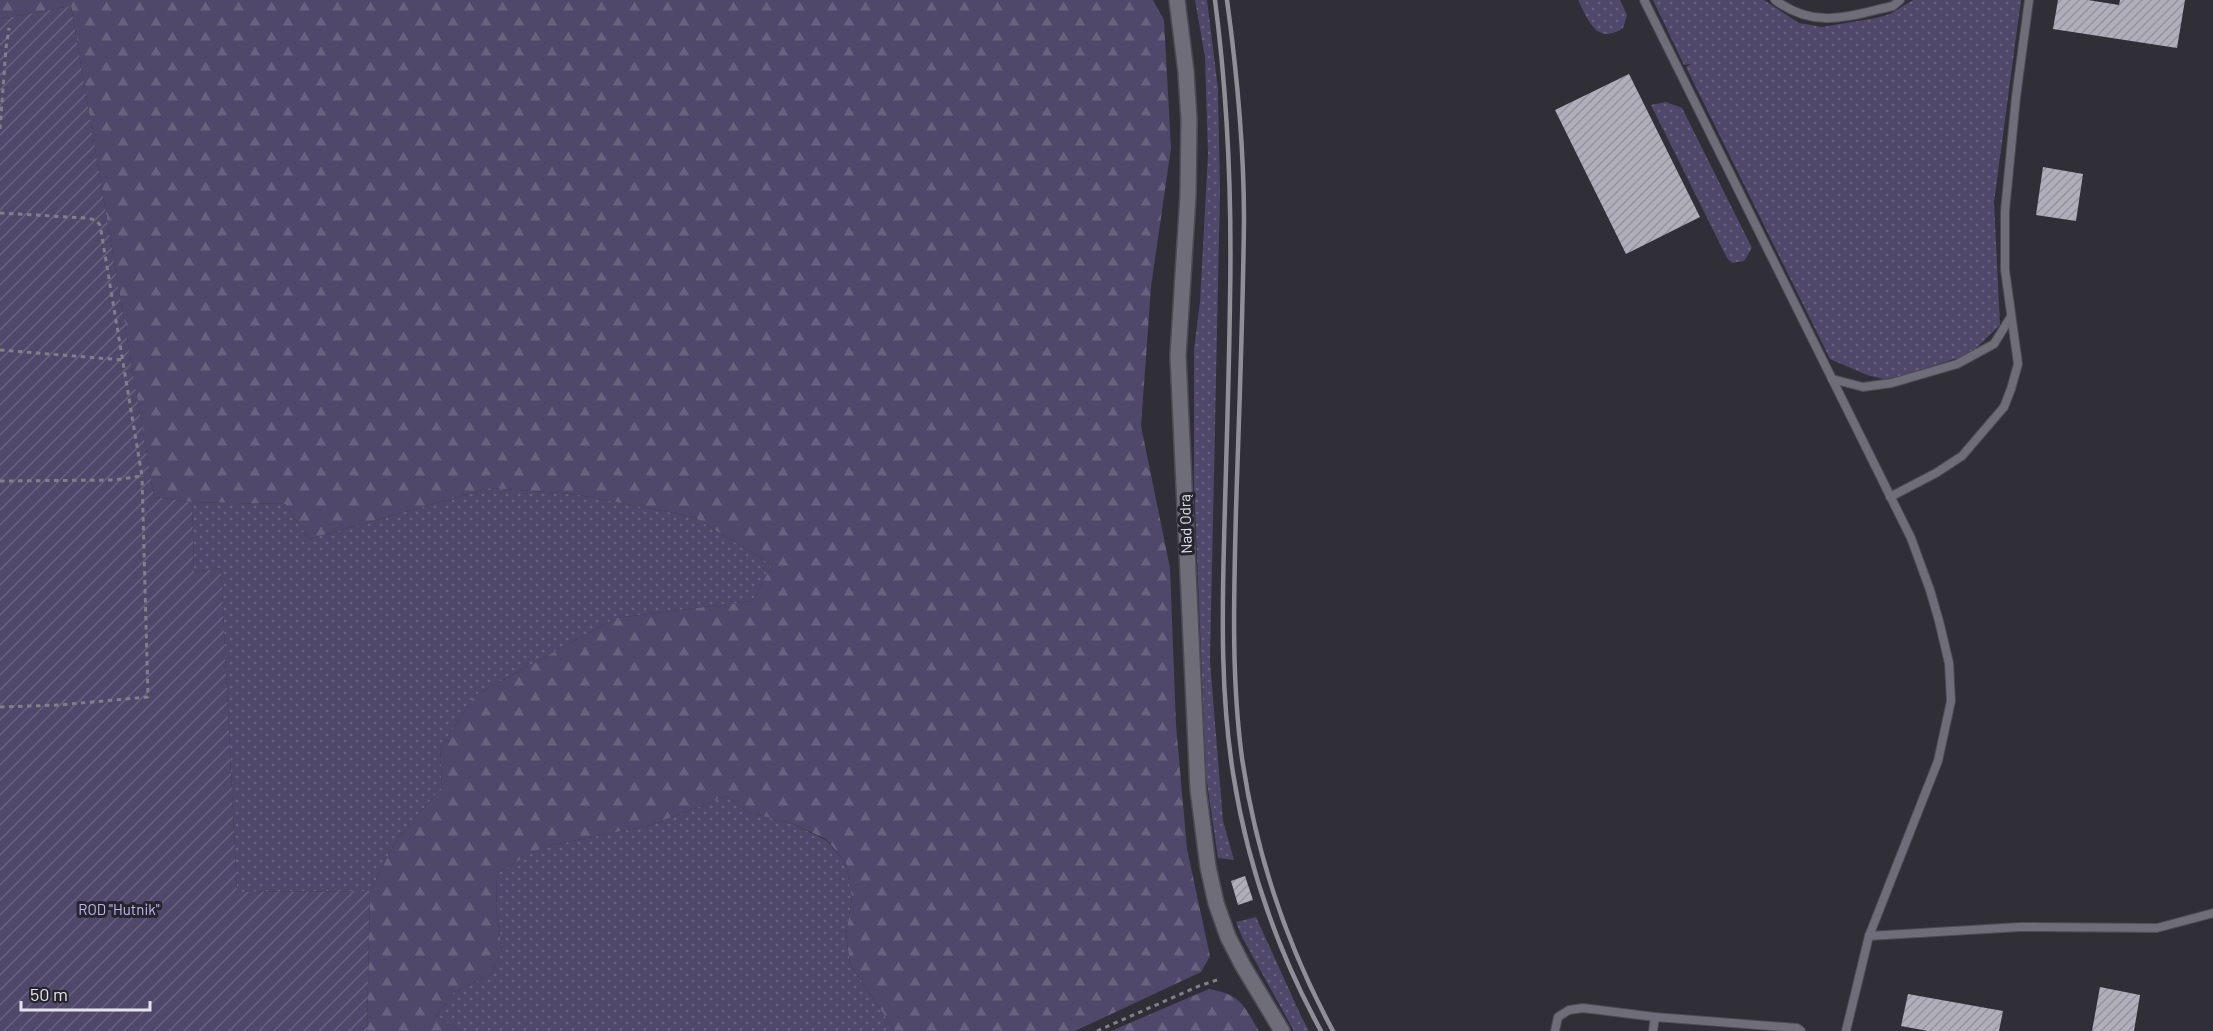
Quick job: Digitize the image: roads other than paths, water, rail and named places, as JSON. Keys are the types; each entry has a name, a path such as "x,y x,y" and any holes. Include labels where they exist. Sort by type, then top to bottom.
{"street":[{"name":"Nad Odrą","path":"1177,0 1186,80 1189,148 1179,321 1179,378 1188,615 1200,809 1208,867 1216,903 1228,937 1282,1031"}],"lane":[{"path":"1644,0 1911,538 1930,590 1949,663 1951,701 1938,761 1869,936 1846,1031"},
{"path":"1775,0 1809,18 1825,20 1893,6 1900,0"},
{"path":"1890,497 1936,473 1962,456 2004,407 2018,364 2005,270 2005,212 2016,97 2029,0"},
{"path":"1832,379 1863,387 1892,383 1957,364 1994,344 2010,318"},
{"path":"1869,936 2020,927 2157,928 2213,913"},
{"path":"1556,1031 1558,1017 1569,1010 1583,1008 1655,1017 1797,1028 1801,1031"},
{"path":"1653,1031 1655,1017"}],"railway":[{"path":"1215,0 1226,112 1230,225 1230,330 1223,571 1226,716 1239,807 1255,873 1278,938 1321,1031"},
{"path":"1227,0 1239,110 1244,193 1234,603 1236,696 1242,758 1256,829 1276,899 1301,966 1333,1031"}],"park label":[{"name":"ROD \"Hutnik\"","path":"119,909"}]}
